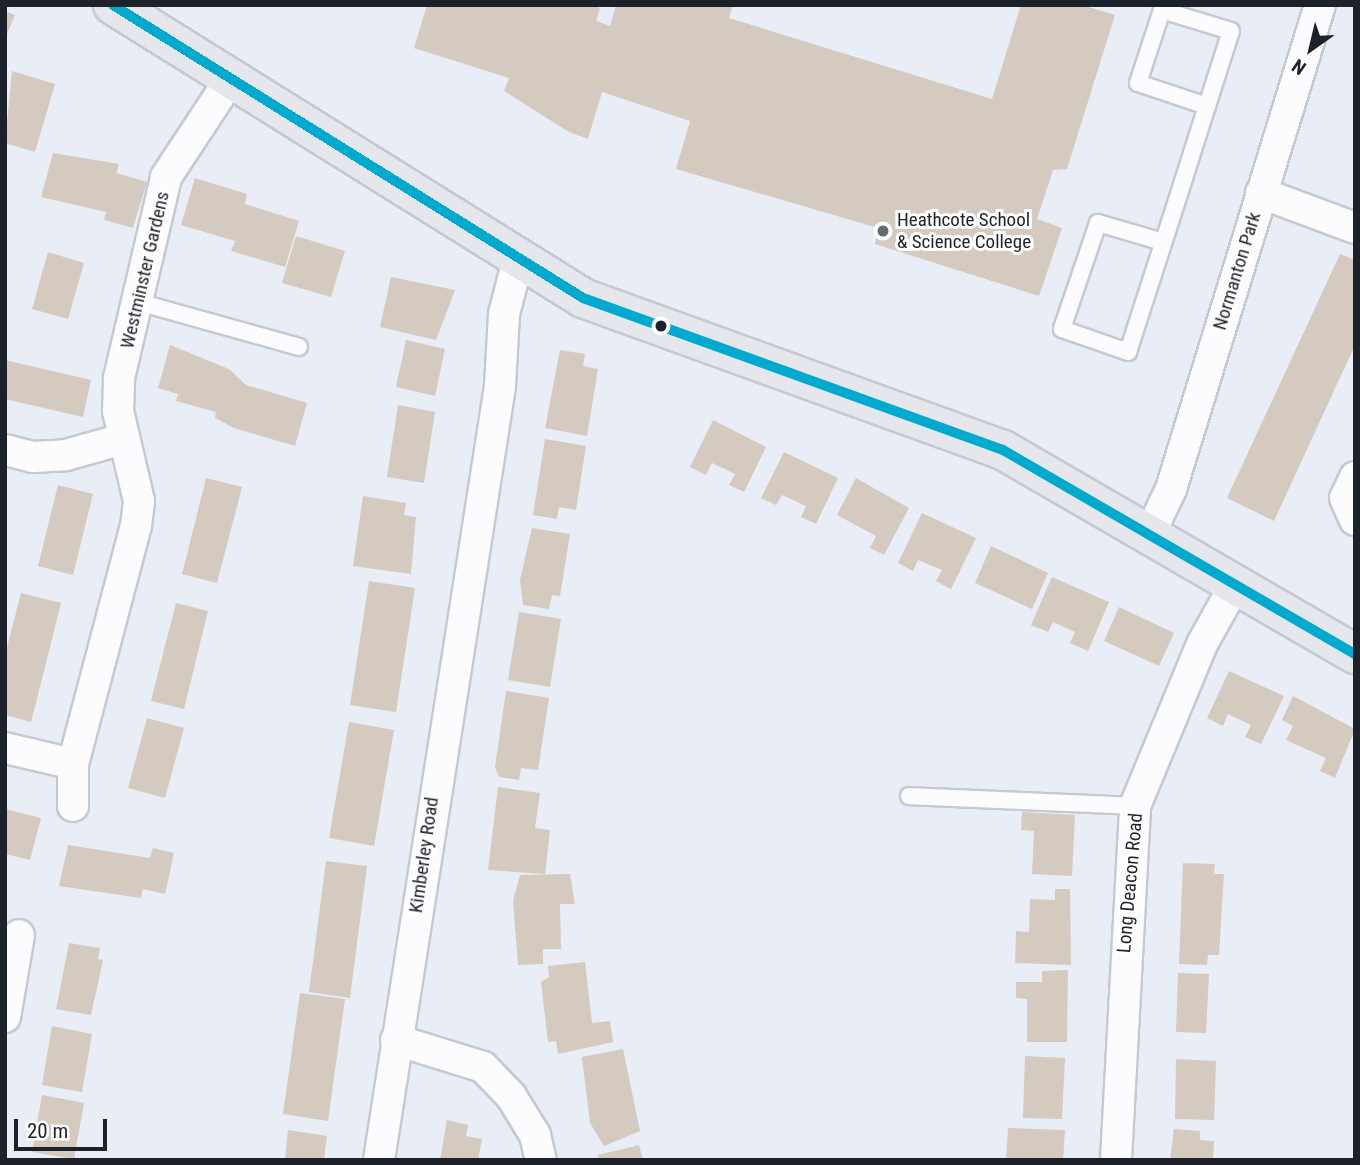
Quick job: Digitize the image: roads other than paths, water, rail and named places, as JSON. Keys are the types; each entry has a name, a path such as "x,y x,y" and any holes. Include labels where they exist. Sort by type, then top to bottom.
{"main road":[{"path":"113,5 518,260 639,323 996,446 1355,654"}],"street":[{"name":"Normanton Park","path":"1149,535 1171,489 1321,5"},
{"name":"Westminster Gardens","path":"73,806 73,764 136,526 139,501 123,439 119,378 166,177 232,78"},
{"path":"1261,193 1355,228"},
{"name":"Kimberley Road","path":"379,1160 500,386 504,314 518,260"},
{"path":"5,450 33,457 66,455 123,439"},
{"path":"1355,477 1345,498 1355,520"},
{"name":"Long Deacon Road","path":"1116,1160 1135,806 1202,644 1235,585"},
{"path":"5,748 73,764"},
{"path":"5,1017 19,935"},
{"path":"396,1040 483,1067 517,1106 541,1160"}],"lane":[{"path":"1163,242 1098,223 1062,328 1128,352 1163,242 1207,106 1231,31 1162,10 1138,83 1207,106"},
{"path":"138,302 299,347"},
{"path":"909,796 1135,806"}],"place":[{"name":"Heathcote School & Science College","path":"883,231"}]}
